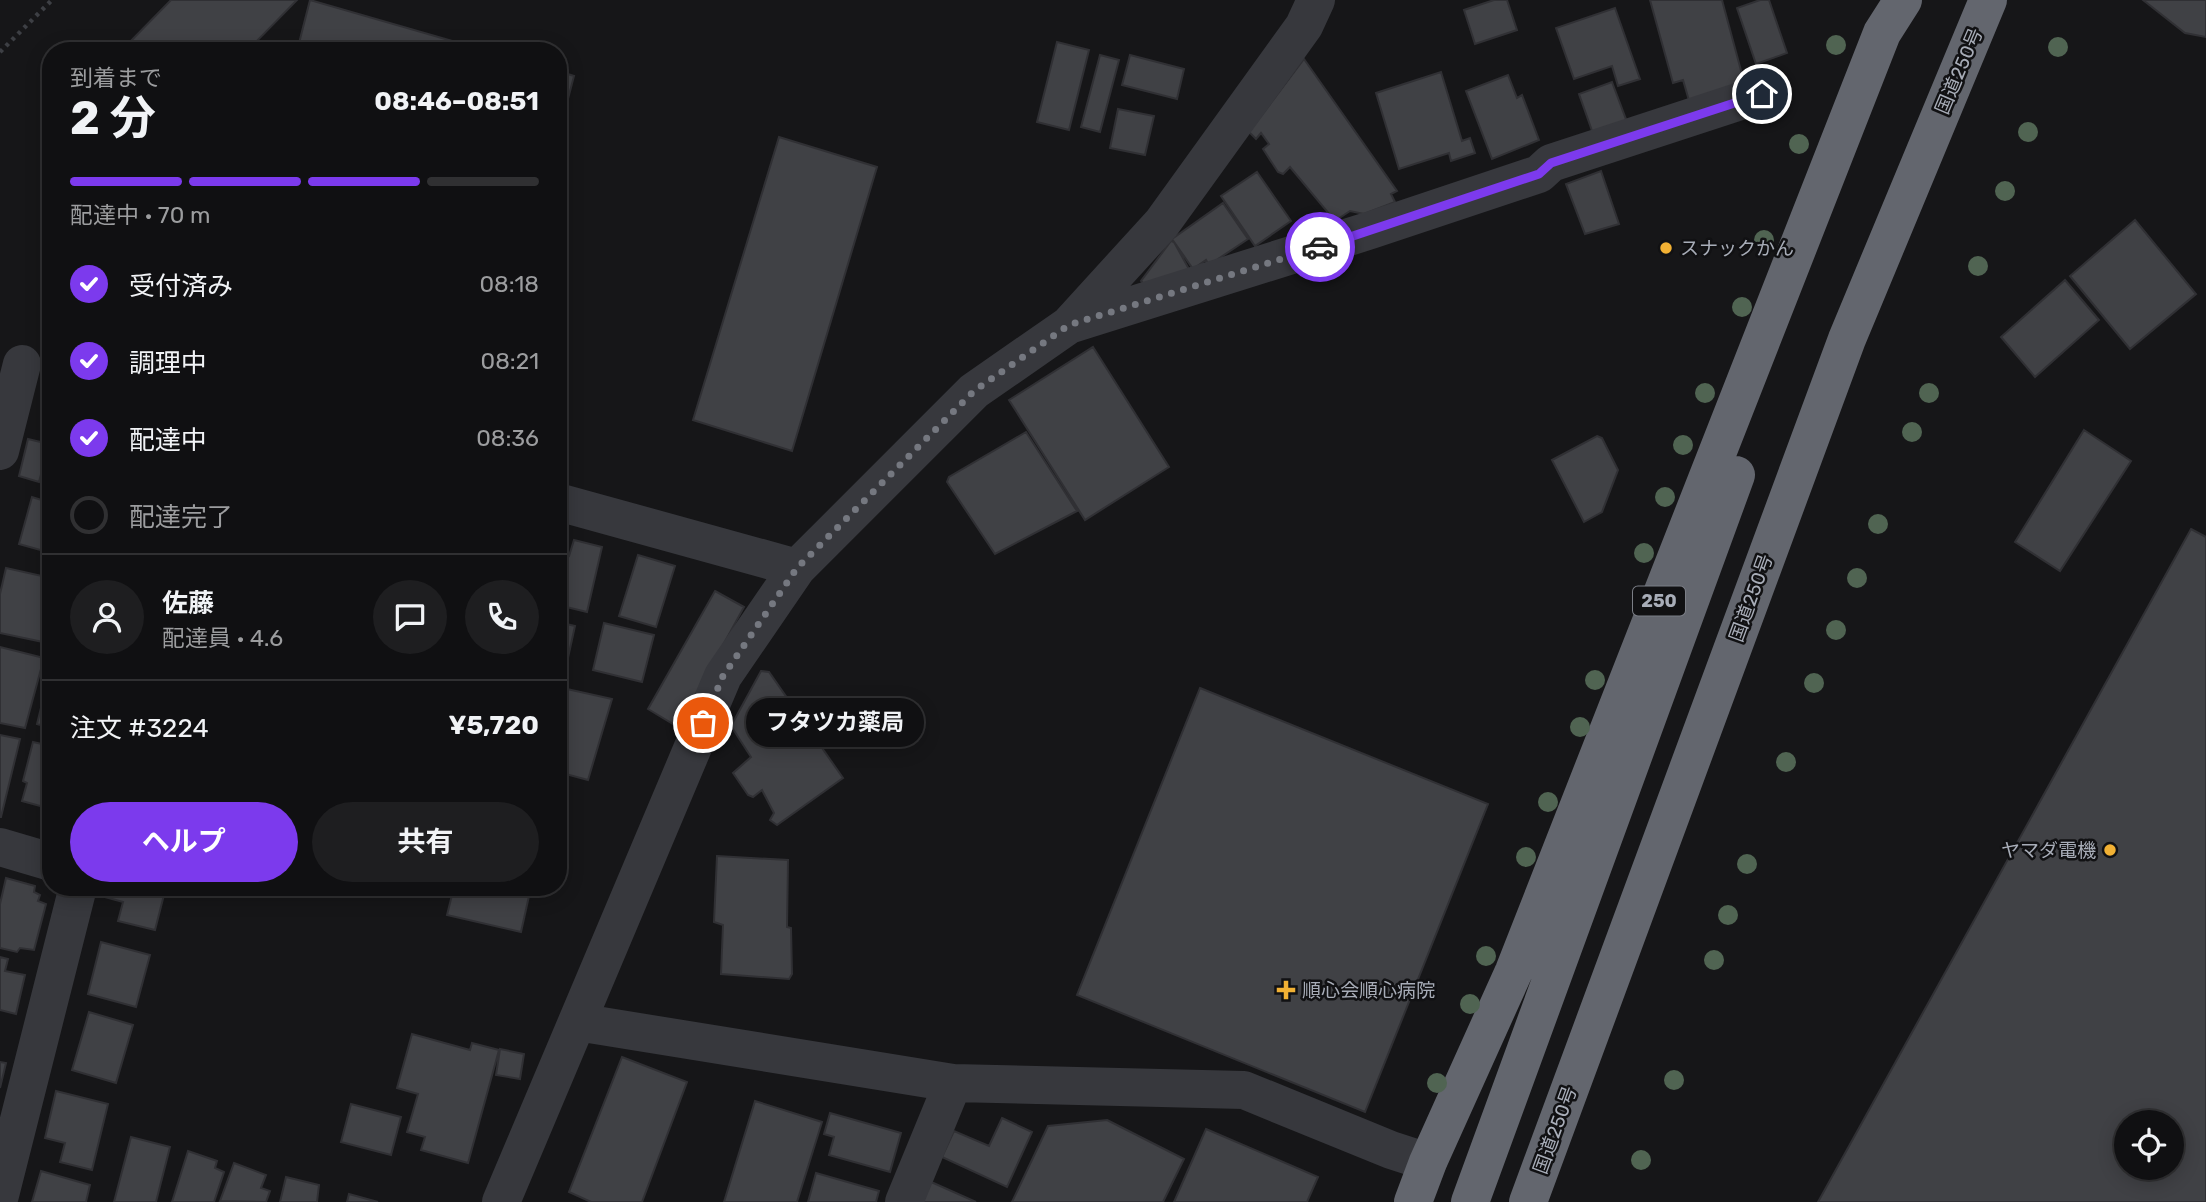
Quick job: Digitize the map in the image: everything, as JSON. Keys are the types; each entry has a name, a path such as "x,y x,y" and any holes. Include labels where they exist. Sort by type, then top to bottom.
{"highway":[{"name":"250","path":"1413,1202 1428,1162 1514,971 1882,33 1903,0"},
{"name":"250","path":"1476,1187 1759,413 1921,0"},
{"name":"国道250号","path":"1530,1197 1847,339 1988,0"}],"street":[{"path":"501,1202 723,676 797,568 974,391 1069,325 1161,223 1304,26 1316,0"},
{"path":"1069,325 1384,226 1539,174 1551,163 1762,94"},
{"path":"0,451 24,364"},
{"path":"567,504 797,568"},
{"path":"0,847 42,859"},
{"path":"0,1195 76,896"},
{"path":"577,1022 953,1083 1244,1090 1391,1150 1428,1162"},
{"path":"904,1202 953,1083"}],"path":[{"path":"0,52 52,0"}],"building":[{"path":"171,0 297,0 256,42 130,42"},
{"path":"310,0 456,42 299,42"},
{"path":"1494,0 1507,0 1517,30 1475,44 1464,10"},
{"path":"1650,0 1722,0 1746,89 1690,104 1683,80 1673,83"},
{"path":"1760,0 1769,0 1787,53 1756,64 1737,8"},
{"path":"2143,0 2206,0 2206,37 2185,33"},
{"path":"1615,8 1640,79 1618,86 1612,66 1574,79 1556,28"},
{"path":"1057,42 1089,50 1069,130 1037,122"},
{"path":"1100,55 1119,60 1100,132 1081,127"},
{"path":"1130,55 1184,69 1177,99 1122,85"},
{"path":"1304,59 1397,191 1391,194 1395,202 1364,214 1350,211 1335,221 1290,167 1283,174 1278,172 1263,149 1269,144 1261,133 1256,139 1249,132"},
{"path":"1441,72 1462,141 1470,138 1475,153 1451,161 1449,153 1399,169 1376,93"},
{"path":"567,74 574,76 567,103"},
{"path":"1508,75 1517,98 1522,95 1539,140 1492,159 1466,91"},
{"path":"1612,82 1630,130 1596,142 1579,94"},
{"path":"1118,109 1154,116 1145,155 1110,148"},
{"path":"779,137 877,167 792,451 693,420"},
{"path":"1601,171 1619,224 1585,234 1566,184"},
{"path":"1257,172 1291,221 1255,246 1221,196"},
{"path":"1223,203 1248,239 1209,265 1206,260 1193,269 1172,239"},
{"path":"2135,220 2196,294 2130,349 2070,276"},
{"path":"1171,241 1190,271 1146,286 1141,281"},
{"path":"2065,280 2099,320 2035,377 2001,337"},
{"path":"1093,347 1169,467 1085,520 1009,400"},
{"path":"2084,430 2131,461 2060,571 2015,542"},
{"path":"1026,432 1077,511 995,554 947,482 949,477"},
{"path":"1597,436 1602,438 1618,470 1602,512 1584,522 1552,460"},
{"path":"28,439 42,442 42,471 39,482 19,476"},
{"path":"32,497 42,500 42,550 19,544"},
{"name":"ヤマダ電機","path":"2191,529 2206,537 2206,1202 1818,1202"},
{"path":"574,540 602,547 587,612 567,607 569,556"},
{"path":"638,555 675,566 656,627 619,616"},
{"path":"6,568 42,576 42,642 0,633 0,594"},
{"path":"715,591 744,607 678,727 648,709"},
{"path":"604,623 654,635 642,682 593,670"},
{"path":"567,624 575,626 567,662"},
{"path":"0,647 42,658 25,728 0,723"},
{"path":"761,671 769,672 843,778 777,825 770,820 774,813 762,790 753,797 748,795 733,773 751,757 731,726"},
{"path":"1200,688 1488,804 1365,1112 1077,995"},
{"path":"567,689 612,699 588,780 567,774"},
{"path":"42,704 42,725 37,724"},
{"path":"0,735 20,739 1,817 0,817"},
{"path":"33,742 42,744 42,807 22,801 27,783 23,781"},
{"path":"717,856 788,860 787,927 791,928 792,974 789,979 721,974 723,925 714,922"},
{"path":"6,878 35,886 34,892 40,895 38,901 46,904 34,950 20,948 17,952 0,948 0,904"},
{"path":"164,896 155,930 118,921 123,902 105,897"},
{"path":"452,896 529,896 521,932 447,915"},
{"path":"101,942 150,955 136,1007 88,994"},
{"path":"0,957 8,959 5,971 25,975 16,1014 0,1010"},
{"path":"89,1012 133,1025 116,1083 72,1070"},
{"path":"412,1034 470,1050 472,1043 499,1050 468,1163 421,1150 425,1137 407,1132 418,1094 397,1088"},
{"path":"500,1049 524,1054 520,1079 496,1075"},
{"path":"622,1057 687,1082 642,1202 591,1202 569,1192"},
{"path":"0,1062 6,1063 0,1088"},
{"path":"56,1091 108,1104 92,1170 60,1162 65,1143 45,1138"},
{"path":"755,1101 822,1122 797,1202 724,1202"},
{"path":"351,1104 401,1117 391,1155 341,1142"},
{"path":"830,1113 901,1133 890,1172 829,1155 834,1137 824,1134"},
{"path":"1002,1118 1032,1132 1007,1187 942,1157 954,1131 989,1146"},
{"path":"1107,1120 1184,1159 1163,1202 1012,1202 1048,1126"},
{"path":"1206,1129 1318,1177 1307,1202 1174,1202"},
{"path":"131,1137 170,1147 156,1202 114,1202"},
{"path":"188,1151 217,1161 215,1168 224,1172 214,1202 172,1202"},
{"path":"234,1163 266,1175 261,1188 270,1191 266,1202 220,1201"},
{"path":"41,1171 90,1185 86,1202 32,1202"},
{"path":"816,1173 879,1191 876,1202 808,1202"},
{"path":"286,1177 319,1185 317,1202 280,1202"},
{"path":"929,1181 976,1202 920,1202"},
{"path":"349,1194 378,1202 347,1202"}],"way so far":[{"path":"703,723 723,676 797,568 974,391 1069,325 1320,247"}],"place":[{"name":"スナックかん","path":"1666,248"},
{"name":"フタツカ薬局","path":"703,723"},
{"name":"ヤマダ電機","path":"2110,850"},
{"name":"順心会順心病院","path":"1286,990"}],"route":[{"path":"1320,247 1539,174 1551,163 1762,94"}]}
